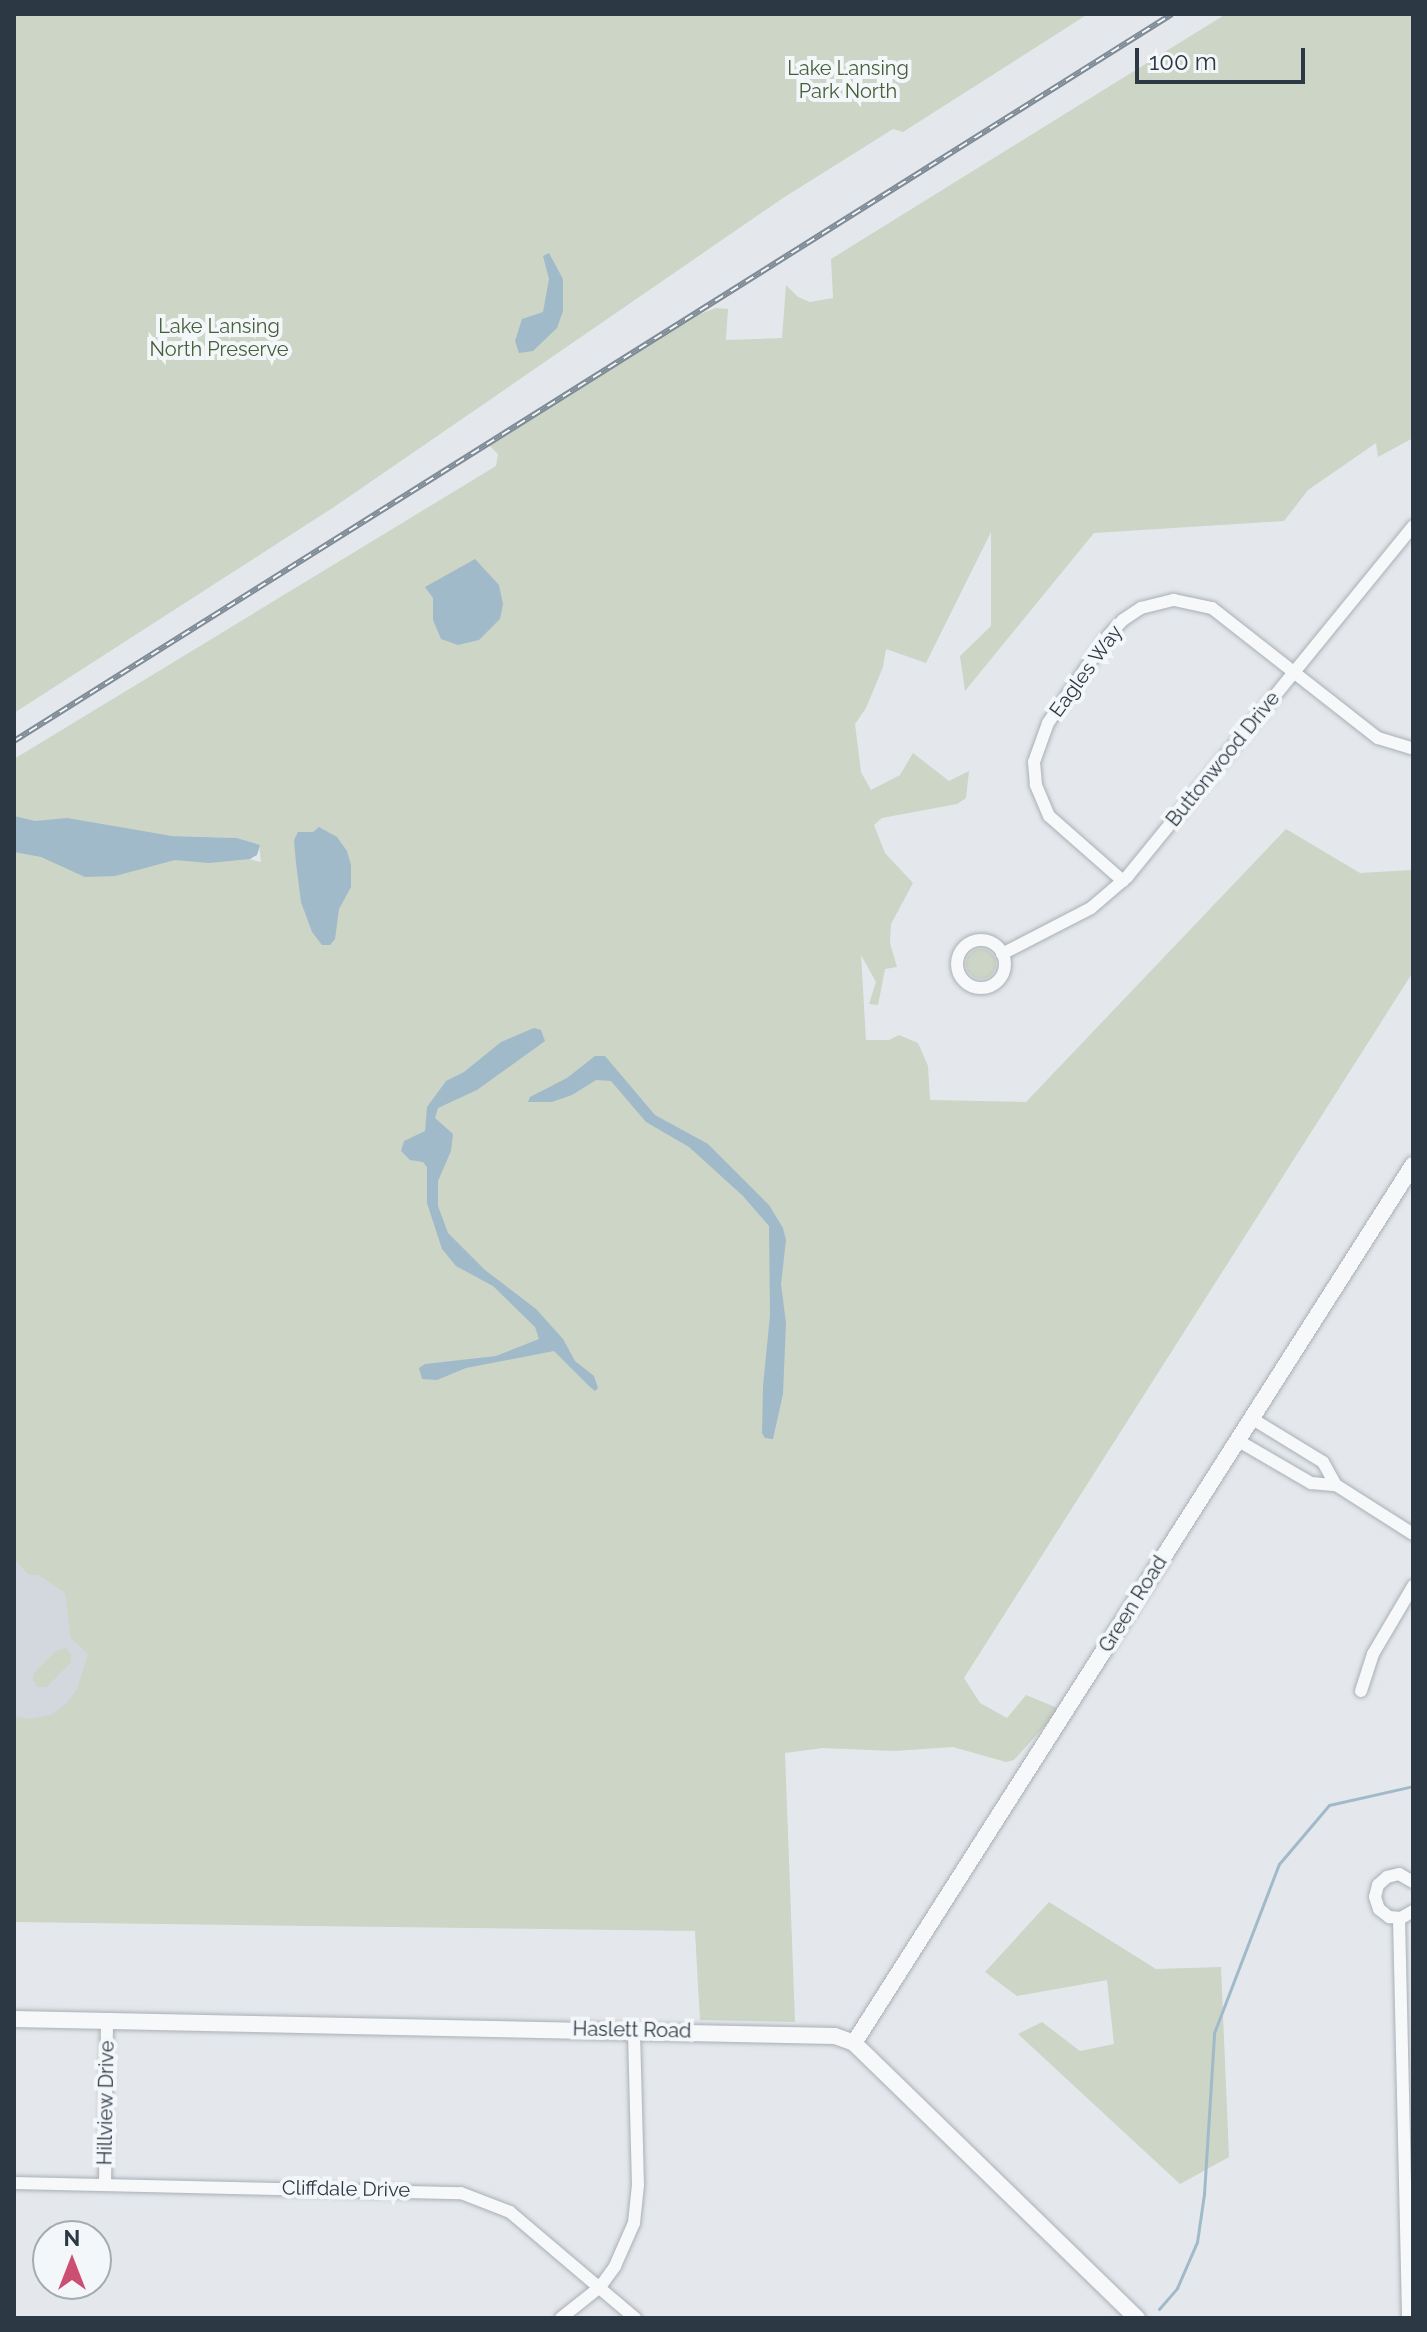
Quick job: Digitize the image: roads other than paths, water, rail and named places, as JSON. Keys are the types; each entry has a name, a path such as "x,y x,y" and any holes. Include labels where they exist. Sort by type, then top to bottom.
{"street":[{"name":"Buttonwood Drive","path":"1002,954 1091,908 1123,881 1413,526"},
{"name":"Eagles Way","path":"1123,881 1056,825 1043,806 1034,773 1043,732 1115,628 1132,613 1152,604 1194,602 1221,614 1378,738 1413,749"},
{"name":"Green Road","path":"854,2043 1413,1165"},
{"path":"1251,1418 1323,1462 1336,1485"},
{"path":"1237,1440 1311,1483 1336,1485 1413,1534"},
{"path":"1361,1691 1373,1654 1413,1586"},
{"path":"1413,1882 1405,1876 1393,1875 1378,1885 1375,1897 1379,1909 1389,1917 1399,1918 1413,1911"},
{"path":"1399,1918 1408,2102 1408,2318"},
{"name":"Haslett Road","path":"14,2019 804,2033 835,2036 854,2043"},
{"name":"Hillview Drive","path":"105,2185 107,2021"},
{"path":"561,2318 600,2287 626,2246 637,2204 634,2030"},
{"path":"854,2043 1137,2318"},
{"name":"Cliffdale Drive","path":"14,2183 461,2193 510,2212 635,2318"}],"water":[{"path":"549,253 563,279 563,311 557,328 533,351 519,353 515,341 522,319 543,312 549,279 543,256"},
{"path":"475,559 499,585 503,604 500,619 479,640 458,645 441,639 433,620 433,598 425,587"},
{"path":"14,816 35,821 67,818 172,836 237,838 260,845 257,855 250,859 209,863 175,860 115,876 85,877 41,857 14,852"},
{"path":"319,827 337,837 347,851 351,865 351,887 339,909 335,939 330,945 322,945 312,932 301,902 296,863 294,840 298,832 313,832"},
{"path":"534,1028 541,1030 545,1041 477,1090 438,1108 435,1118 453,1134 451,1151 438,1181 438,1206 448,1233 485,1270 536,1309 563,1339 575,1361 594,1376 598,1388 595,1391 589,1386 554,1351 466,1368 437,1380 422,1379 419,1368 425,1364 496,1356 539,1339 535,1327 493,1286 456,1266 442,1249 427,1203 427,1167 423,1162 410,1160 401,1151 404,1141 425,1131 427,1107 446,1081 464,1072 501,1042"},
{"path":"595,1056 605,1056 655,1115 708,1144 769,1205 783,1228 786,1240 781,1284 786,1323 783,1394 773,1439 765,1438 762,1433 770,1315 769,1226 743,1196 689,1147 646,1122 611,1081 596,1080 572,1095 552,1102 528,1102 530,1097 567,1078"}],"waterway":[{"path":"1159,2309 1177,2288 1197,2242 1204,2194 1214,2033 1279,1864 1329,1805 1413,1786"}],"railway":[{"path":"14,741 1172,14"}],"park label":[{"name":"Lake Lansing Park North","path":"848,80"},
{"name":"Lake Lansing North Preserve","path":"219,338"}]}
